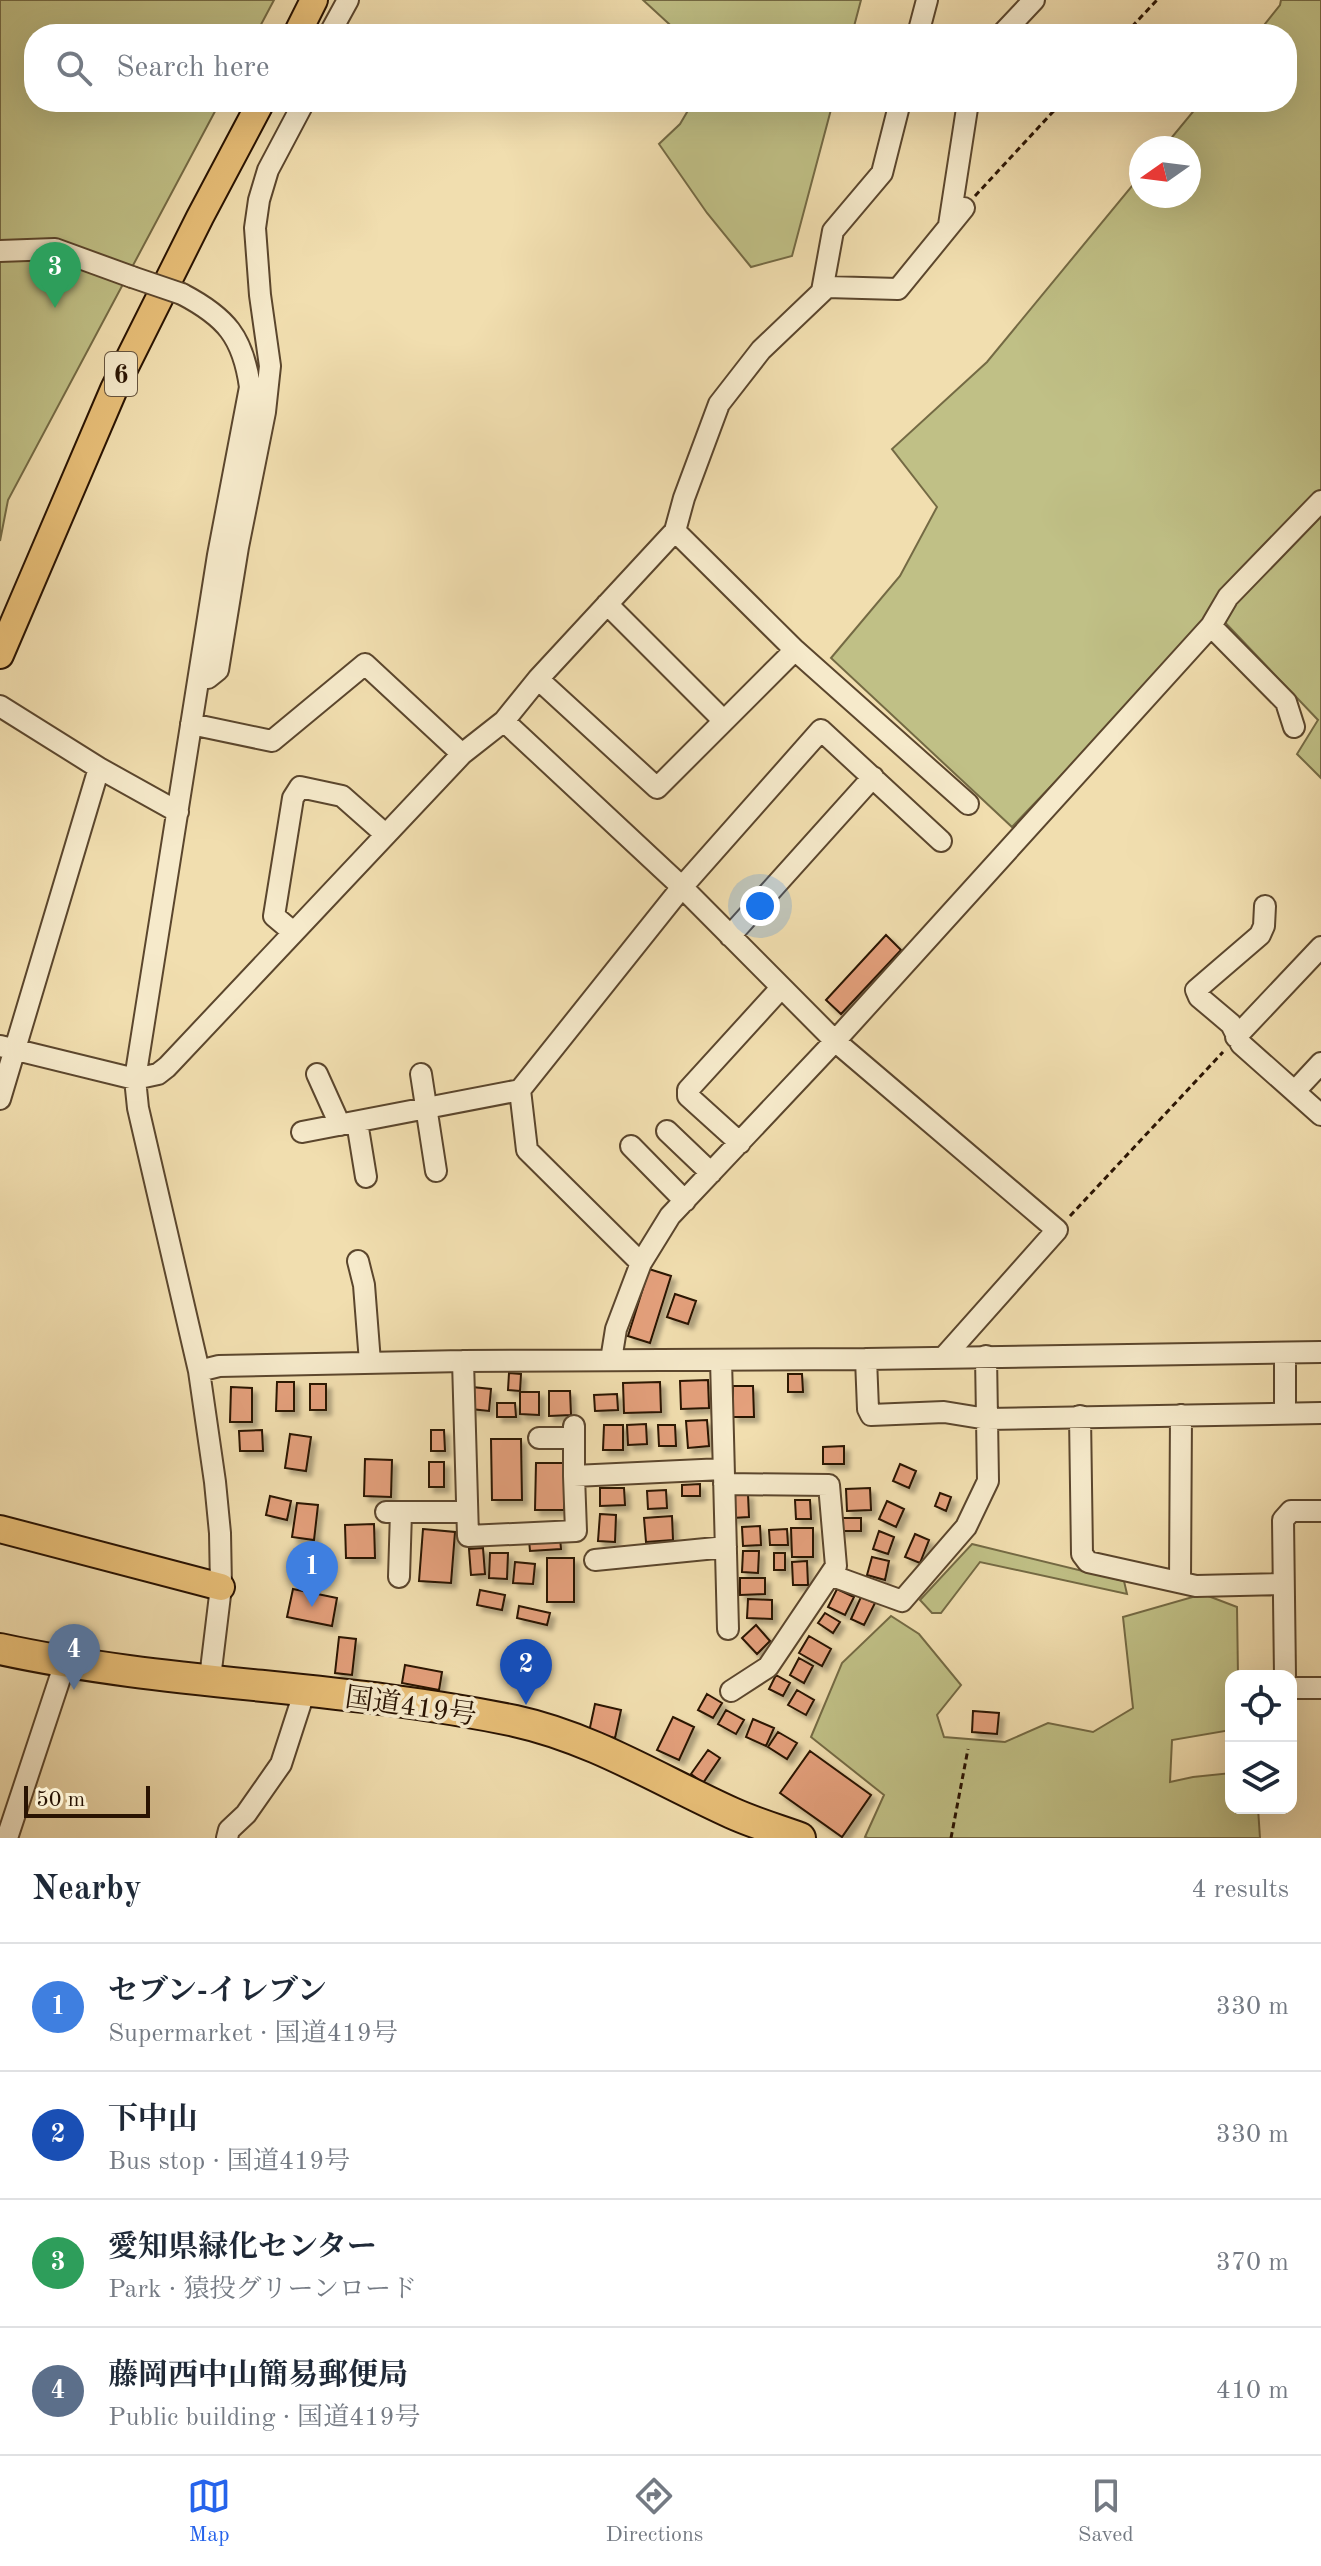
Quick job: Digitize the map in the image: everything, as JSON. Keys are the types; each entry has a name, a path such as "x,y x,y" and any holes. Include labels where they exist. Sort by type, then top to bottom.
{"highway":[{"name":"国道419号","path":"0,1649 65,1663 431,1706 518,1722 587,1743 734,1814 800,1838"}],"main road":[{"path":"302,24 314,0"},
{"name":"6","path":"0,655 114,389 256,112"},
{"path":"0,1529 221,1587"}],"street":[{"path":"335,24 348,0"},
{"path":"344,24 359,0"},
{"path":"921,24 927,0"},
{"path":"1011,24 1034,0"},
{"path":"199,676 208,678 218,670 265,412 270,366 255,228 259,200 268,170 299,112"},
{"path":"822,291 833,231 882,173 897,112"},
{"path":"949,225 966,112"},
{"path":"8,1048 135,1079 158,1074 167,1067 462,754 504,721 538,679 675,531 688,485 719,404 761,350 827,287 898,289 964,208"},
{"path":"0,251 55,249 182,294 218,315 234,335 246,362 250,387 218,555 135,1079 138,1108 199,1371 220,1533 221,1587 210,1678"},
{"path":"611,1360 616,1329 641,1263 670,1216 835,1041 1211,626 1228,597 1321,501"},
{"path":"675,531 795,650 968,804"},
{"path":"607,604 724,721"},
{"path":"1211,626 1286,702 1294,727"},
{"path":"538,679 657,788 795,650"},
{"path":"191,724 272,741 365,664 462,754"},
{"path":"4,708 99,768 178,812"},
{"path":"504,721 682,887 835,1041 1057,1230 944,1357"},
{"path":"302,1132 520,1090 682,887 821,730 941,841"},
{"path":"0,1099 8,1048 99,768"},
{"path":"730,936 873,777"},
{"path":"293,932 274,916 293,798 300,787 342,796 385,834"},
{"path":"1265,906 1264,926 1260,935 1196,990 1199,997 1231,1024 1241,1044 1321,1115"},
{"path":"1236,1037 1321,947"},
{"path":"740,1143 688,1096 688,1090 781,988"},
{"path":"1295,1091 1321,1063"},
{"path":"317,1074 348,1123 366,1177"},
{"path":"421,1074 436,1171"},
{"path":"520,1090 527,1150 641,1263"},
{"path":"667,1131 711,1173"},
{"path":"631,1146 685,1201"},
{"path":"358,1261 364,1285 370,1362"},
{"path":"199,1371 219,1366 370,1362 1321,1352"},
{"path":"1285,1353 1285,1413"},
{"path":"830,1575 902,1601 966,1527 988,1481 986,1356"},
{"path":"866,1359 868,1409 871,1415 944,1412 987,1419 1321,1413"},
{"path":"721,1360 728,1629"},
{"path":"463,1361 468,1536 576,1531 574,1432 539,1438"},
{"path":"1180,1582 1181,1415"},
{"path":"1080,1416 1082,1554 1088,1562 1196,1586 1282,1584"},
{"path":"574,1476 724,1477 829,1485 836,1566 768,1667 731,1691"},
{"path":"1285,1670 1283,1520 1291,1511 1321,1511"},
{"path":"399,1577 394,1512 466,1512"},
{"path":"595,1560 726,1547"},
{"path":"7,1838 65,1663"},
{"path":"1297,1688 1321,1688"},
{"path":"227,1838 229,1830 246,1814 281,1764 305,1690"}],"path":[{"path":"1134,24 1157,0"},
{"path":"964,208 1053,112"},
{"path":"1057,1230 1236,1037"},
{"path":"951,1838 968,1749"}],"green space":[{"path":"0,0 274,0 261,24 24,24 24,112 215,112 8,500 0,541"},
{"path":"643,0 861,0 855,24 669,24"},
{"path":"1281,0 1321,0 1321,778 1297,754 1318,720 1216,613 1012,827 831,658 900,576 937,507 892,449 987,362 1129,190 1129,208 1201,208 1201,136 1173,136 1193,112 1297,112 1297,24 1265,24"},
{"path":"687,112 830,112 792,256 751,267 707,213 659,144 680,124"},
{"path":"972,1544 1124,1581 1127,1594 980,1562 941,1613 932,1613 920,1600"},
{"path":"1203,1594 1237,1607 1238,1670 1225,1670 1225,1731 1172,1740 1170,1782 1225,1774 1225,1814 1258,1814 1260,1838 865,1837 884,1795 811,1737 842,1663 891,1616 919,1634 961,1685 937,1715 944,1737 1005,1742 1048,1723 1093,1732 1133,1708 1123,1617"}],"building":[{"path":"886,935 901,950 841,1014 826,1000"},
{"path":"649,1269 671,1276 650,1343 628,1336"},
{"path":"675,1294 696,1301 688,1324 667,1317"},
{"path":"509,1373 521,1374 520,1391 508,1390"},
{"path":"788,1374 802,1374 803,1392 788,1392"},
{"path":"708,1380 709,1408 681,1409 680,1381"},
{"path":"277,1382 294,1382 294,1411 276,1411"},
{"path":"660,1382 661,1412 624,1413 623,1383"},
{"path":"310,1384 326,1384 326,1410 310,1410"},
{"path":"733,1386 753,1386 754,1417 733,1417"},
{"path":"231,1387 252,1388 252,1422 230,1422"},
{"path":"472,1387 491,1389 489,1411 471,1409"},
{"path":"549,1391 570,1391 571,1415 549,1416"},
{"path":"520,1392 539,1392 539,1415 520,1414"},
{"path":"617,1394 618,1410 595,1411 594,1395"},
{"path":"497,1403 515,1403 516,1417 497,1417"},
{"path":"707,1420 709,1446 688,1448 686,1421"},
{"path":"646,1424 647,1444 628,1445 627,1425"},
{"path":"604,1425 623,1425 623,1450 603,1450"},
{"path":"658,1425 675,1425 676,1446 659,1446"},
{"path":"262,1430 263,1451 240,1451 239,1431"},
{"path":"431,1430 444,1430 445,1451 431,1451"},
{"path":"290,1434 311,1437 306,1471 285,1468"},
{"path":"491,1439 521,1439 522,1500 492,1500"},
{"path":"844,1446 844,1464 823,1464 823,1447"},
{"path":"365,1459 392,1460 391,1497 364,1496"},
{"path":"429,1462 444,1462 444,1487 429,1487"},
{"path":"536,1463 565,1463 564,1510 535,1510"},
{"path":"900,1464 916,1471 909,1488 893,1481"},
{"path":"700,1484 700,1496 682,1496 682,1485"},
{"path":"600,1488 624,1488 625,1505 600,1506"},
{"path":"870,1488 871,1510 847,1511 846,1489"},
{"path":"666,1490 667,1508 648,1509 647,1491"},
{"path":"940,1493 951,1497 946,1511 935,1506"},
{"path":"748,1494 749,1517 732,1518 730,1495"},
{"path":"270,1496 291,1501 287,1520 266,1515"},
{"path":"795,1500 810,1500 811,1519 796,1519"},
{"path":"887,1501 904,1509 896,1527 879,1519"},
{"path":"297,1503 318,1505 314,1540 292,1537"},
{"path":"600,1514 616,1515 615,1542 598,1541"},
{"path":"672,1516 673,1540 646,1542 644,1518"},
{"path":"839,1518 861,1518 861,1531 839,1531"},
{"path":"374,1524 375,1558 346,1558 345,1525"},
{"path":"760,1526 761,1545 743,1546 742,1527"},
{"path":"791,1528 813,1528 813,1557 792,1557"},
{"path":"423,1529 455,1532 451,1583 419,1581"},
{"path":"787,1529 788,1545 770,1545 769,1530"},
{"path":"879,1531 894,1537 888,1554 873,1549"},
{"path":"915,1534 929,1540 920,1563 905,1557"},
{"path":"560,1538 561,1549 530,1551 529,1540"},
{"path":"483,1548 485,1574 471,1575 469,1549"},
{"path":"743,1551 759,1551 758,1573 742,1572"},
{"path":"490,1553 508,1553 507,1579 489,1578"},
{"path":"774,1553 785,1553 785,1570 774,1570"},
{"path":"872,1557 889,1561 885,1580 867,1575"},
{"path":"547,1558 574,1558 574,1602 547,1602"},
{"path":"807,1561 808,1585 793,1585 792,1562"},
{"path":"515,1562 535,1564 533,1584 513,1583"},
{"path":"740,1578 765,1578 765,1594 740,1595"},
{"path":"293,1589 337,1598 332,1626 287,1617"},
{"path":"837,1589 854,1597 845,1615 828,1607"},
{"path":"480,1590 505,1595 502,1610 477,1605"},
{"path":"861,1597 875,1603 864,1625 851,1619"},
{"path":"748,1599 772,1600 772,1619 747,1618"},
{"path":"519,1606 550,1613 547,1625 517,1618"},
{"path":"825,1613 840,1622 833,1633 818,1623"},
{"path":"756,1625 770,1641 757,1654 742,1638"},
{"path":"809,1636 831,1649 822,1666 799,1653"},
{"path":"339,1637 356,1639 352,1675 335,1673"},
{"path":"799,1658 813,1666 804,1683 790,1675"},
{"path":"405,1665 442,1672 439,1690 402,1683"},
{"path":"776,1675 790,1683 783,1696 769,1689"},
{"path":"797,1690 814,1700 806,1715 788,1705"},
{"path":"707,1694 722,1703 713,1718 698,1710"},
{"path":"595,1704 621,1710 615,1738 589,1732"},
{"path":"726,1710 744,1720 736,1734 718,1724"},
{"path":"973,1711 999,1713 997,1734 972,1732"},
{"path":"673,1717 694,1727 679,1760 657,1750"},
{"path":"753,1719 774,1728 766,1746 746,1737"},
{"path":"778,1732 797,1743 787,1759 768,1747"},
{"path":"708,1750 720,1758 703,1783 691,1774"},
{"path":"810,1751 871,1795 842,1837 780,1793"}],"place":[{"name":"愛知県緑化センター","path":"55,308"},
{"name":"セブン-イレブン","path":"312,1607"},
{"name":"藤岡西中山簡易郵便局","path":"74,1690"},
{"name":"下中山","path":"526,1705"}]}
